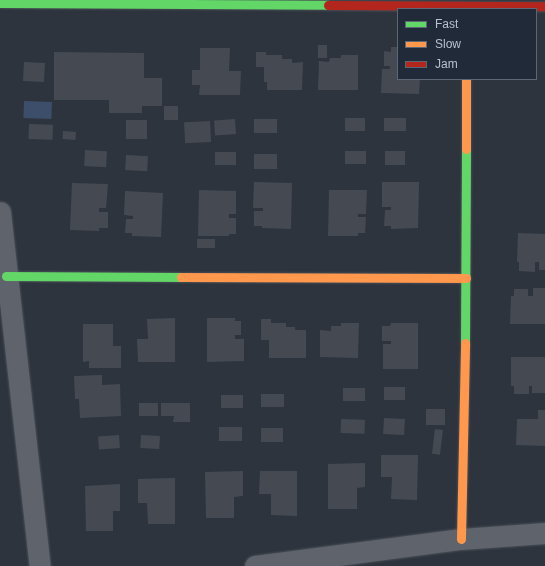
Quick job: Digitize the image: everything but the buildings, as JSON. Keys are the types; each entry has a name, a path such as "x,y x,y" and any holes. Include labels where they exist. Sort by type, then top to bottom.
{"street":[{"path":"0,3 466,7 545,6"},
{"path":"461,539 466,278 466,80"},
{"path":"0,212 6,276 40,566"},
{"path":"6,276 466,278"},
{"path":"255,566 461,539 545,532"}],"water":[{"path":"24,101 52,102 51,119 23,118"}],"traffic: fast":[{"path":"0,3 328,5"},
{"path":"465,343 466,149"},
{"path":"6,276 181,277"}],"traffic: slow":[{"path":"466,80 466,149"},
{"path":"181,277 466,278"},
{"path":"461,539 465,343"}],"traffic: jam":[{"path":"328,5 545,6"}]}
